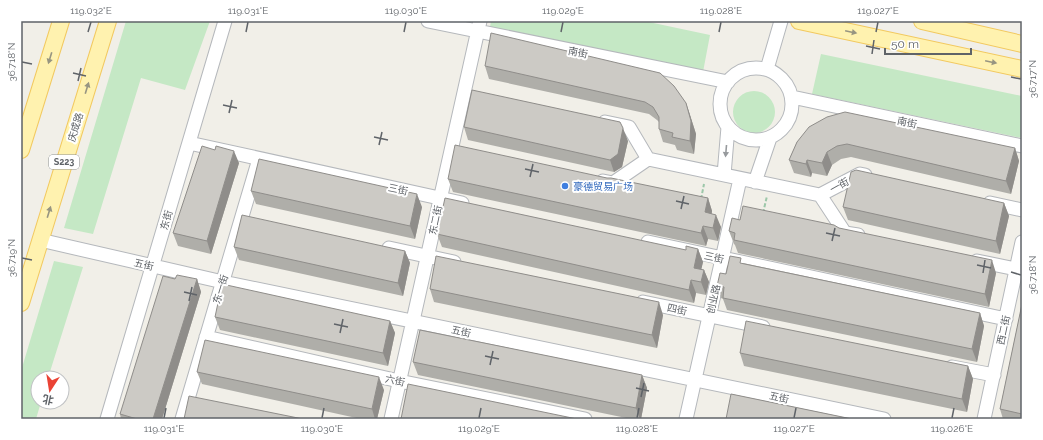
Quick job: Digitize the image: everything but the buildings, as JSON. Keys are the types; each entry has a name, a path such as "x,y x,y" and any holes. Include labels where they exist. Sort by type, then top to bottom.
{"main road":[{"path":"21,150 61,21"},
{"name":"庆成路","path":"21,302 108,21"},
{"path":"799,21 1022,69"},
{"path":"922,21 954,24 1022,44"}],"street":[{"name":"东街","path":"107,419 225,21"},
{"name":"南街","path":"428,21 479,26 728,82"},
{"path":"767,69 780,21"},
{"name":"东二街","path":"391,419 479,26"},
{"path":"754,68 767,69 778,75 786,83 791,92 793,104 792,115 787,124 779,133 770,138 757,141 745,139 734,133 725,124 721,112 720,100 724,88 731,78 742,71 754,68"},
{"path":"464,92 479,95"},
{"name":"南街","path":"792,97 1022,146"},
{"path":"591,119 629,126 648,160"},
{"path":"724,175 728,127"},
{"path":"755,182 770,138"},
{"name":"三街","path":"189,143 470,204"},
{"path":"451,148 466,152"},
{"name":"东一街","path":"182,419 260,159"},
{"path":"590,178 613,183 648,160 820,195 845,233 869,238"},
{"name":"一街","path":"820,195 860,174 875,177"},
{"name":"创业路","path":"686,419 740,179"},
{"path":"976,200 1022,210"},
{"path":"242,217 258,220"},
{"name":"五街","path":"40,240 223,282 884,419"},
{"name":"三街","path":"638,240 1006,319"},
{"name":"西二街","path":"984,419 1022,242"},
{"path":"373,245 465,264"},
{"path":"962,258 1016,269"},
{"name":"四街","path":"633,299 778,330"},
{"name":"六街","path":"206,337 399,381 585,419"},
{"path":"940,364 994,375"},
{"path":"188,399 203,402"}],"path":[{"path":"701,200 706,177"},
{"path":"763,214 768,191"}],"green space":[{"path":"126,21 210,21 185,90 141,78 93,234 64,228"},
{"path":"491,21 644,21 710,35 703,72 490,27"},
{"path":"821,54 1022,96 1022,138 812,94"},
{"path":"754,91 769,97 775,112 769,127 754,133 739,127 733,112 739,97"},
{"path":"54,261 83,267 51,370 30,370 30,410 39,410 36,419 21,419 21,371"}],"place":[{"name":"豪德贸易广场","path":"565,186"}]}
